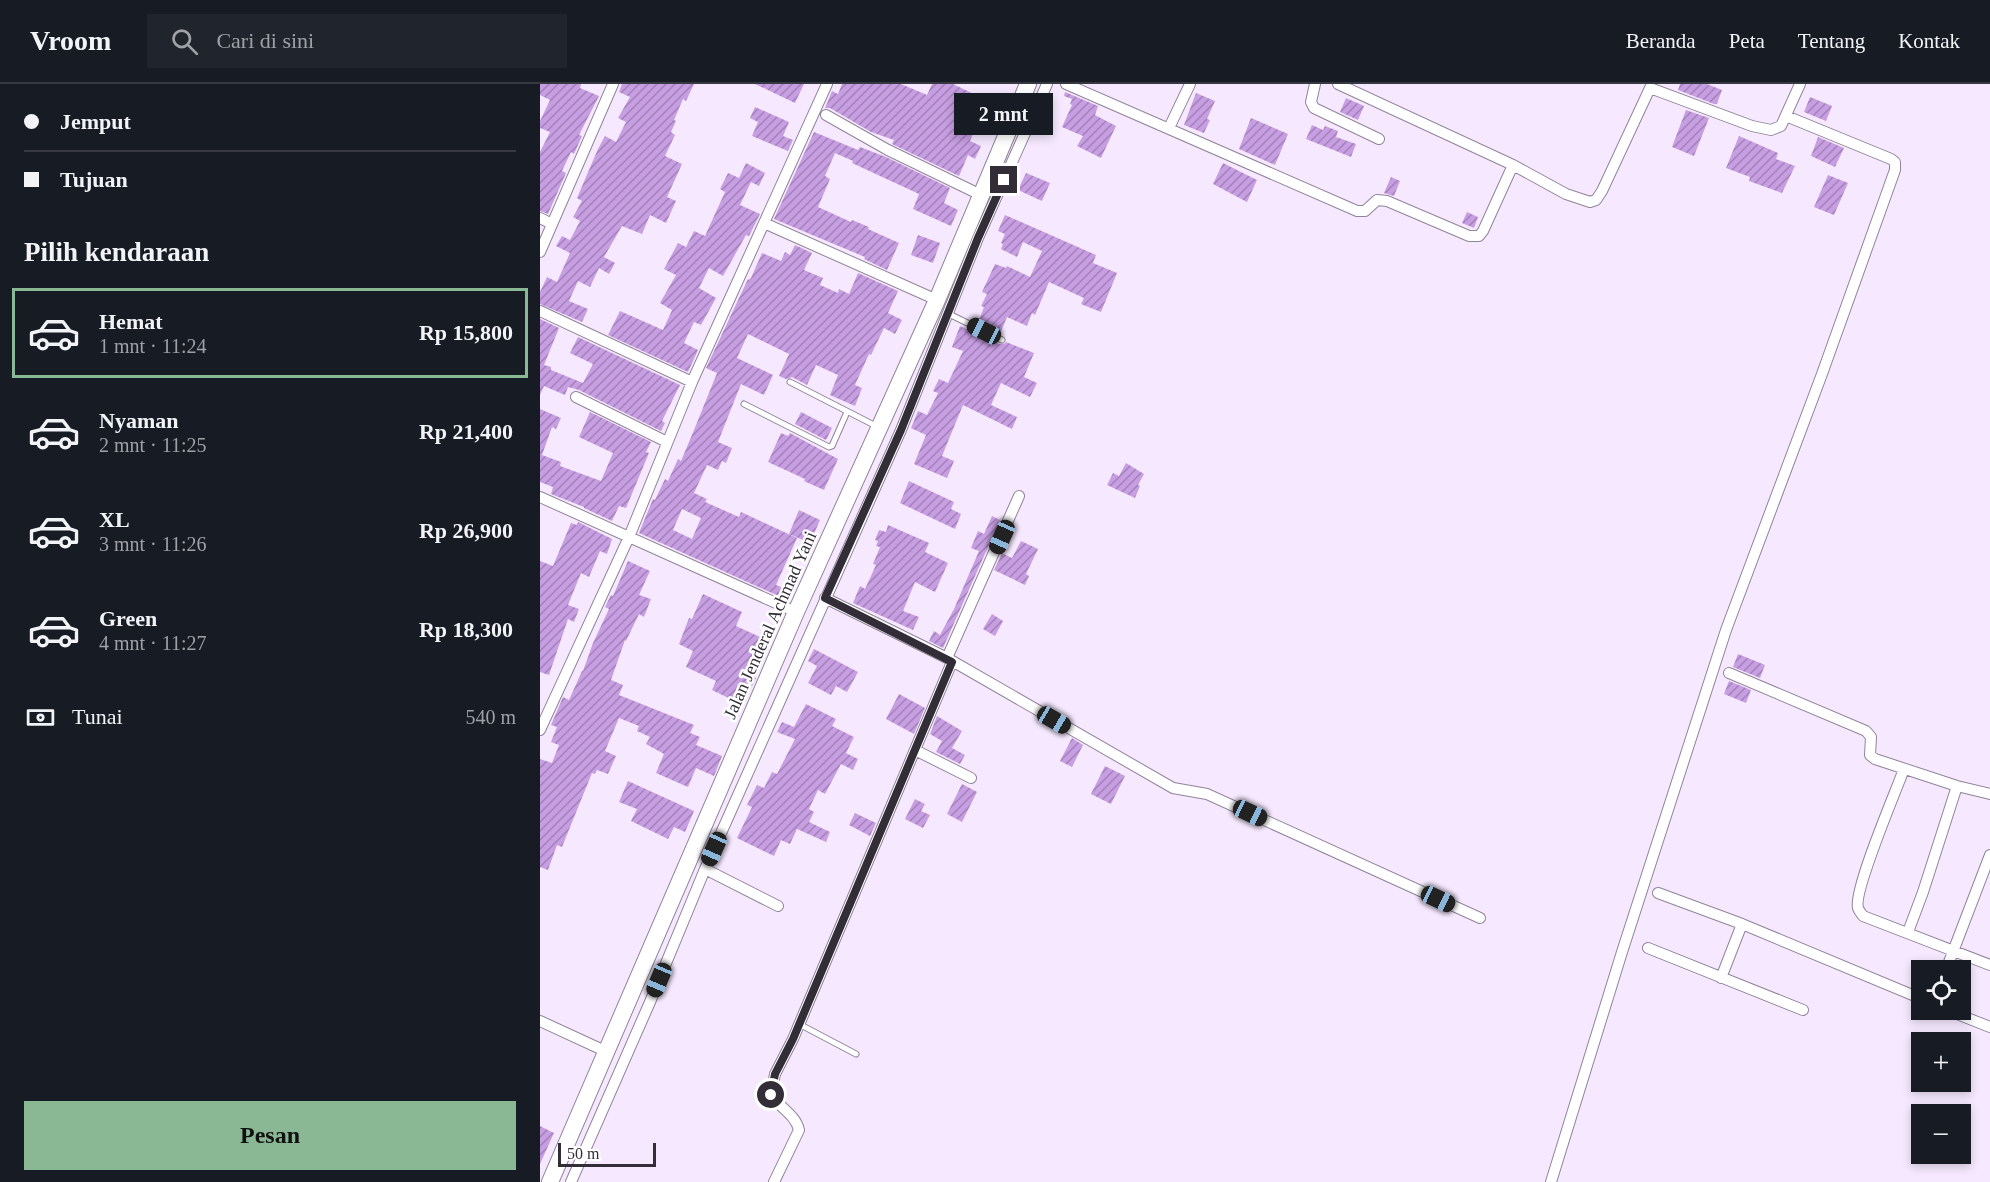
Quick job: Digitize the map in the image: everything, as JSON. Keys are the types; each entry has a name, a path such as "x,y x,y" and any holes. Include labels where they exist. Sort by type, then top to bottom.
{"main road":[{"name":"Jalan Jenderal Achmad Yani","path":"550,1182 796,612 879,428 942,306 981,195 1028,84"}],"street":[{"path":"540,252 613,84"},
{"path":"540,730 629,537 692,382 827,84"},
{"path":"571,1182 705,869 901,430 942,306 1047,84"},
{"path":"1066,84 1357,211 1365,211 1377,200 1387,201 1469,236 1479,236 1483,231 1513,165"},
{"path":"1170,128 1190,84"},
{"path":"1315,84 1311,102 1314,108 1379,139"},
{"path":"1338,84 1513,165 1566,194 1590,202 1596,200 1602,191 1651,86 1752,126 1771,130 1781,126 1800,84"},
{"path":"826,115 888,150 981,195"},
{"path":"1551,1182 1622,952 1726,630 1822,374 1895,170 1895,162 1891,159 1786,116"},
{"path":"540,218 552,224"},
{"path":"764,223 942,306"},
{"path":"540,311 692,382"},
{"path":"576,398 667,442"},
{"path":"774,1182 798,1130 796,1121 776,1103 771,1095 775,1074 800,1024 1019,496"},
{"path":"540,497 796,612"},
{"path":"825,598 950,660 1173,788 1208,794 1480,918"},
{"path":"1729,673 1866,731 1871,737 1870,755 1875,759 1957,786 1990,794"},
{"path":"915,750 971,778"},
{"path":"1904,769 1858,893 1857,907 1863,916 1990,965"},
{"path":"1908,932 1957,786"},
{"path":"1950,960 1990,855"},
{"path":"705,869 778,906"},
{"path":"1658,893 1742,924 1911,994"},
{"path":"1720,978 1742,924"},
{"path":"1648,948 1803,1010"},
{"path":"1971,1019 1990,1027"},
{"path":"540,1021 605,1051"}],"lane":[{"path":"942,306 1002,340"},
{"path":"790,382 879,428"},
{"path":"744,404 829,447 832,446 847,412"},
{"path":"800,1024 856,1054"}],"building":[{"path":"540,84 581,84 580,88 599,96 579,135 582,136 574,154 571,152 562,171 566,173 548,214 540,211 540,152 550,132 540,128 540,121 550,100 540,95"},
{"path":"622,84 694,84 686,101 683,99 674,120 676,121 671,132 675,135 665,156 682,164 667,197 676,201 666,223 650,215 642,234 622,226 604,257 615,263 609,274 599,268 590,287 578,281 569,301 588,309 582,322 540,304 540,292 547,277 557,282 570,253 556,246 562,236 570,240 580,221 573,217 582,201 577,198 598,149 605,136 616,142 626,122 618,118 630,97 619,92"},
{"path":"755,84 804,84 795,103"},
{"path":"842,84 901,84 927,95 932,84 953,84 990,102 983,118 980,117 970,141 981,146 975,159 968,155 959,176 892,144 894,140 871,132 830,108 825,108 832,91 838,94"},
{"path":"1680,84 1707,84 1722,90 1717,104 1714,104 1678,90"},
{"path":"1065,92 1098,106 1095,115 1116,126 1101,158 1077,146 1083,136 1062,127 1072,105 1070,104 1072,99 1064,96"},
{"path":"1196,93 1215,101 1204,133 1184,125"},
{"path":"1810,97 1832,106 1826,121 1804,112"},
{"path":"1346,98 1364,106 1358,120 1340,112"},
{"path":"755,107 789,122 783,136 793,140 788,151 752,136 758,122 750,118"},
{"path":"1686,110 1709,118 1694,156 1672,147"},
{"path":"1251,118 1288,134 1275,165 1239,149"},
{"path":"1312,125 1323,130 1325,126 1338,131 1336,137 1356,144 1351,157 1306,139"},
{"path":"814,132 858,150 860,147 886,157 950,188 944,203 958,210 951,226 913,209 919,194 835,153 825,176 830,179 818,207 851,222 852,220 869,227 868,229 899,243 887,270 864,259 865,257 774,219"},
{"path":"1739,136 1778,153 1776,159 1795,166 1782,193 1749,181 1750,177 1726,168"},
{"path":"1818,137 1844,148 1835,167 1811,156"},
{"path":"746,163 765,173 759,186 751,182 740,205 760,214 749,236 746,235 723,276 709,268 699,288 716,298 701,325 694,322 684,343 698,350 688,372 608,335 620,311 663,330 672,310 660,303 676,275 664,269 678,243 686,247 694,231 705,236 725,192 720,189 728,173 739,178"},
{"path":"1223,163 1257,180 1247,202 1213,184"},
{"path":"1026,173 1050,183 1042,201 1018,190"},
{"path":"1828,175 1848,183 1834,215 1814,207"},
{"path":"1391,177 1400,181 1394,196 1384,193"},
{"path":"1467,212 1478,217 1474,228 1462,223"},
{"path":"1005,215 1096,255 1093,263 1117,273 1101,312 1081,304 1084,298 1049,282 1035,315 1032,313 1027,326 1007,317 1000,334 978,323 984,307 981,306 987,294 982,292 995,264 1006,268 1007,266 1030,277 1042,251 1023,242 1017,257 1001,249 1005,234 998,231"},
{"path":"918,235 940,243 933,263 911,255"},
{"path":"795,245 812,253 804,270 823,278 820,285 838,293 839,289 849,294 858,273 898,291 888,313 902,320 895,334 884,328 871,355 869,354 855,385 862,388 855,406 830,395 838,375 816,365 807,385 792,377 786,379 779,376 789,354 748,334 737,358 773,375 764,395 741,384 718,442 732,448 726,463 722,461 718,470 707,465 694,493 707,499 705,502 739,517 741,512 797,538 776,585 789,590 785,599 639,533 653,499 655,500 665,479 668,481 678,459 681,461 717,373 706,368 762,253 781,261 785,252 790,255","holes":["682,509 701,518 692,539 673,530"]},
{"path":"540,319 559,328 544,365 551,367 551,370 583,383 593,364 570,353 578,337 680,385 662,421 665,423 661,431 579,390 568,387 565,395 544,386 540,395"},
{"path":"960,326 1000,344 1006,342 1034,353 1024,377 1037,383 1030,397 1001,383 991,405 1017,417 1012,429 963,405 942,456 954,461 947,478 914,464 926,435 911,428 918,411 927,415 938,393 933,391 939,379 948,383 963,351 952,347"},
{"path":"540,409 561,418 556,429 552,427 542,455 561,462 560,466 601,481 613,453 579,437 590,412 651,442 646,452 649,453 626,508 619,506 612,521 551,494 553,487 540,482"},
{"path":"801,412 832,428 826,440 795,424"},
{"path":"781,433 788,436 790,433 838,459 824,490 768,462"},
{"path":"1126,463 1144,474 1135,498 1107,485 1113,473 1119,476"},
{"path":"909,481 954,502 951,509 961,514 955,529 900,503"},
{"path":"799,510 820,520 810,543 789,534"},
{"path":"992,516 1000,520 943,648 929,641 934,631 940,635 954,609 979,551 971,548 978,531 984,534"},
{"path":"578,522 612,539 607,554 600,551 589,577 581,573 568,605 579,609 574,622 568,619 549,675 540,672 540,561 553,566 571,523 577,525"},
{"path":"888,525 929,543 925,552 948,563 935,592 915,582 903,611 919,617 913,630 853,603 860,586 865,589 876,565 873,564 880,547 876,546 878,541 875,540 879,530 886,532"},
{"path":"1021,541 1038,549 1026,574 1029,576 1025,585 994,570 1002,553 1012,558"},
{"path":"628,561 650,571 639,595 651,599 644,617 639,614 625,640 611,680 623,685 619,695 694,725 690,733 700,737 696,745 722,756 714,776 696,768 688,787 656,773 664,754 646,744 650,737 637,731 639,726 619,718 605,751 616,756 608,774 597,770 595,774 592,773 562,847 557,845 548,870 540,867 540,759 552,763 559,745 551,742 557,727 551,725 563,697 569,700 583,671 609,609 605,607 611,595 613,596"},
{"path":"703,594 742,612 736,626 769,641 764,651 757,647 744,672 756,678 743,705 712,690 716,681 686,667 693,651 679,644 689,618 692,619"},
{"path":"992,614 1003,621 995,636 983,629"},
{"path":"814,649 858,672 847,692 836,686 831,695 808,683 817,666 808,661"},
{"path":"1738,654 1765,665 1760,678 1733,667"},
{"path":"1729,681 1751,690 1746,703 1724,694"},
{"path":"899,694 925,708 914,734 886,719"},
{"path":"806,704 836,719 832,726 854,737 846,753 858,759 853,770 841,764 825,794 818,790 809,809 814,812 809,822 830,832 826,842 797,829 790,844 781,840 774,856 737,838 752,807 747,805 757,785 764,788 772,772 777,774 795,739 777,732 782,722 794,727"},
{"path":"937,716 962,731 952,748 965,755 960,764 936,752 942,741 930,734"},
{"path":"1072,738 1083,745 1072,767 1060,761"},
{"path":"1105,766 1125,776 1111,804 1091,794"},
{"path":"628,781 694,811 685,832 674,827 668,839 631,821 637,809 619,802"},
{"path":"962,784 977,792 962,822 947,814"},
{"path":"915,799 925,804 921,811 930,815 923,828 905,819"},
{"path":"855,813 876,823 870,836 849,825"},
{"path":"540,1126 554,1133 540,1164"}],"route":[{"path":"771,1095 775,1074 793,1039 952,662 825,598 901,430 947,313 1004,180"}]}
